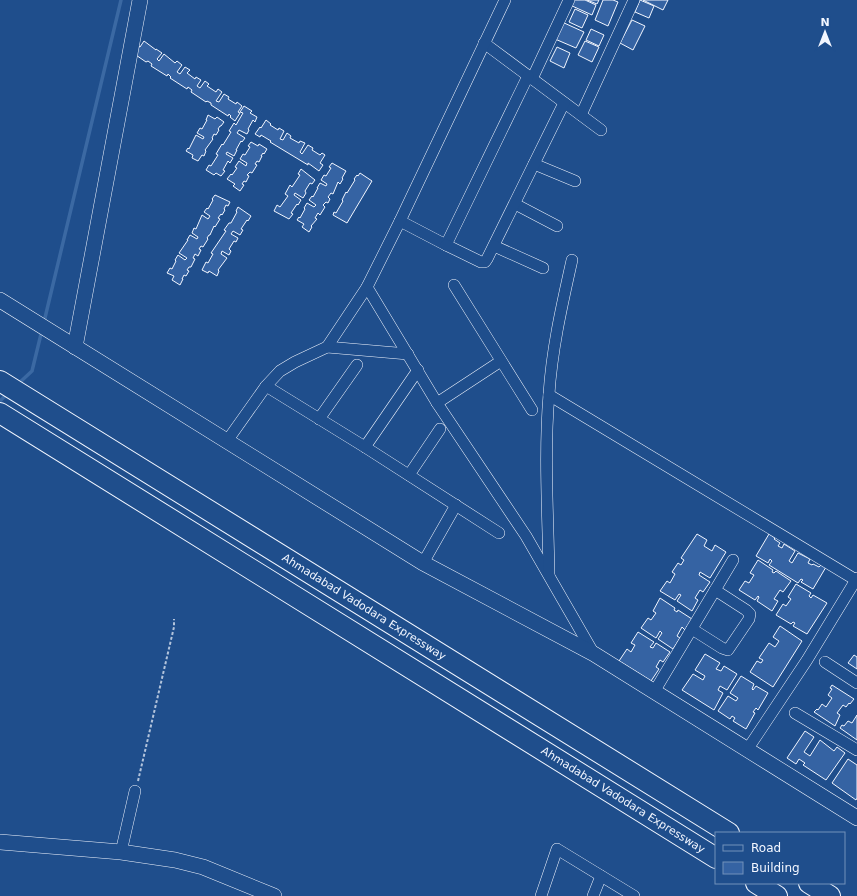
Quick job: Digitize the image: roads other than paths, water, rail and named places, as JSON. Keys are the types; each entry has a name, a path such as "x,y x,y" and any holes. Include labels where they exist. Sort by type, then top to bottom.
{"highway":[{"name":"Ahmadabad Vadodara Expressway","path":"2,383 727,832"},
{"name":"Ahmadabad Vadodara Expressway","path":"0,413 715,857"},
{"path":"758,884 777,896"},
{"path":"811,884 830,896"}],"street":[{"path":"75,347 140,0"},
{"path":"328,348 367,287 505,0"},
{"path":"446,245 569,0"},
{"path":"581,115 634,0"},
{"path":"484,43 601,130"},
{"path":"400,221 481,262 485,262 488,259 564,103"},
{"path":"534,164 575,181"},
{"path":"514,204 557,226"},
{"path":"494,246 542,268"},
{"path":"549,574 547,432 549,395 555,340 572,260"},
{"path":"454,285 532,410"},
{"path":"367,287 437,403 526,536 594,654"},
{"path":"0,300 423,563 594,654 857,818"},
{"path":"227,441 266,386 280,371 295,362 328,348 408,354"},
{"path":"437,403 501,361"},
{"path":"319,419 357,365"},
{"path":"365,447 418,370"},
{"path":"266,386 365,447 499,533"},
{"path":"549,395 856,579 807,660 747,750"},
{"path":"409,475 440,429"},
{"path":"423,563 456,505"},
{"path":"654,692 732,560"},
{"path":"692,629 722,648 728,650 749,619 750,614 746,610 715,590"},
{"path":"825,662 857,683"},
{"path":"795,713 857,750"},
{"path":"121,852 135,791"},
{"path":"0,842 121,852 190,863 274,896"},
{"path":"541,896 557,849 634,896"},
{"path":"593,896 601,876"}],"waterway":[{"path":"44,322 121,0"},
{"path":"18,384 32,371 42,330"},
{"path":"0,401 7,394"}]}
